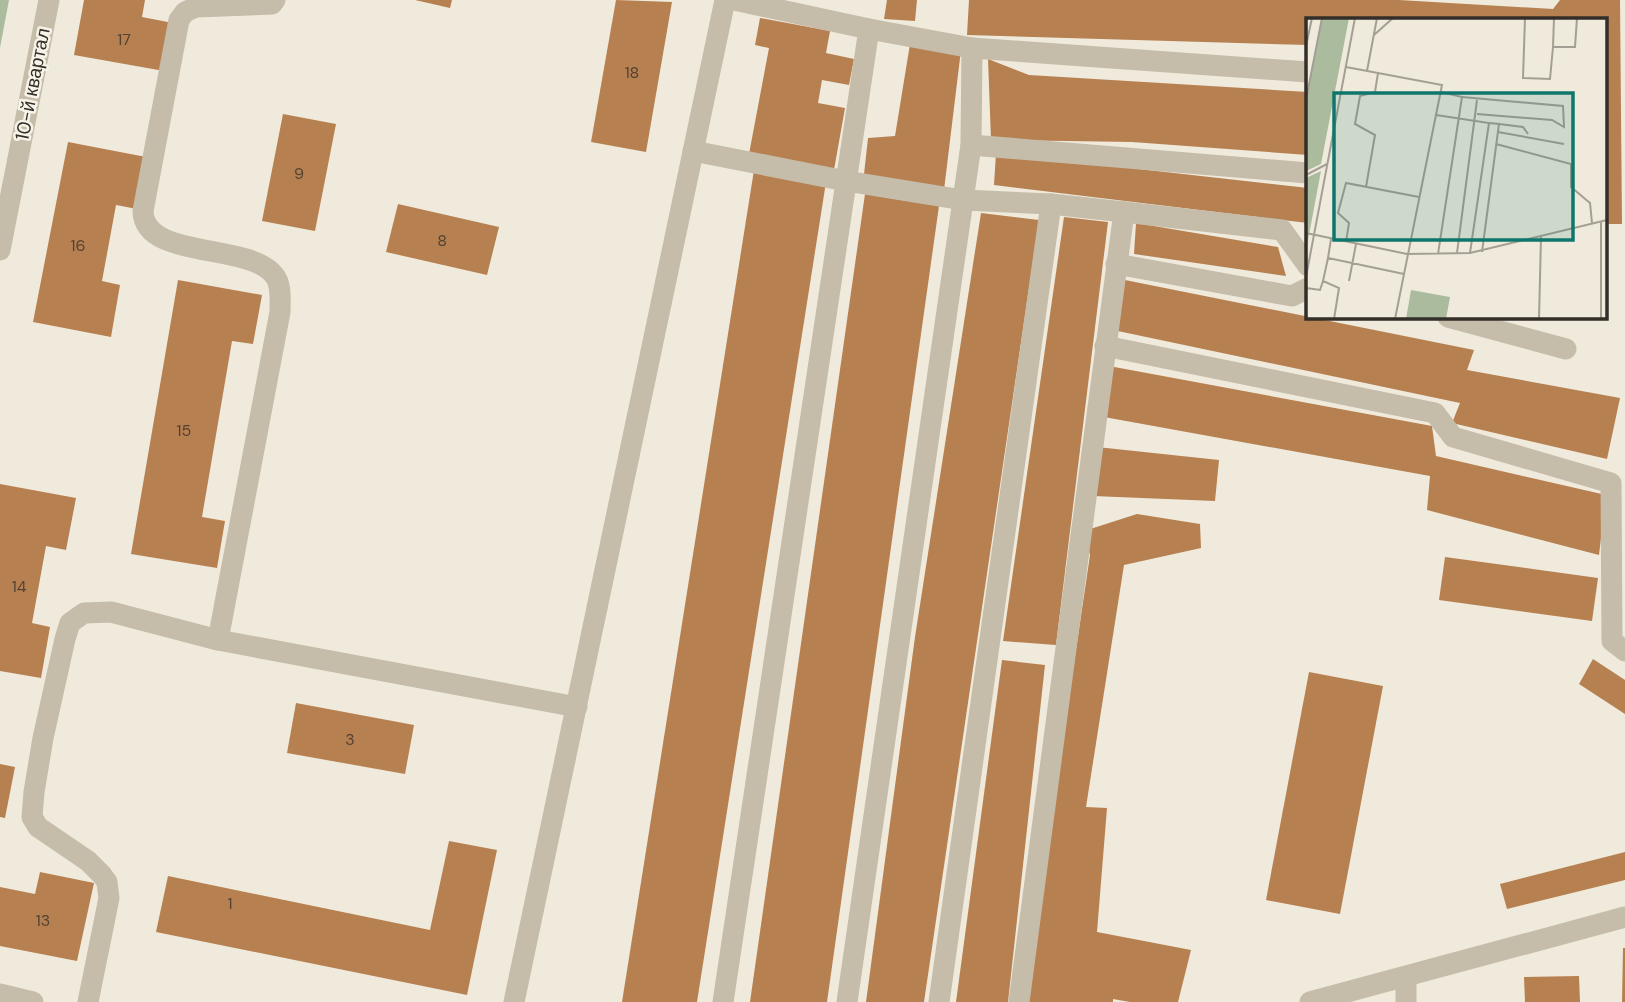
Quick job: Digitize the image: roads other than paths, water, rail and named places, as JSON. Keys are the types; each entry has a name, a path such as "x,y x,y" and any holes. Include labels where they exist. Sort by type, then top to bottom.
{"street":[{"name":"10-й квартал","path":"0,250 49,0"},
{"path":"218,640 280,312 280,290 274,275 254,260 174,243 152,233 143,221 143,211 179,20 185,12 196,7 272,4 275,0"},
{"path":"514,1002 725,0"},
{"path":"734,0 972,48 1306,72"},
{"path":"723,1002 869,29"},
{"path":"847,1002 971,145 972,48"},
{"path":"971,145 1306,173"},
{"path":"693,151 846,181 963,200 1051,204 1282,230 1306,263"},
{"path":"939,1002 1051,204"},
{"path":"1019,1002 1124,212"},
{"path":"1116,264 1292,296 1306,289"},
{"path":"1452,318 1566,349"},
{"path":"1105,346 1435,413 1453,437 1611,483 1612,641 1625,651"},
{"path":"88,1002 109,898 107,882 88,861 38,827 32,817 43,738 70,623 84,613 111,612 218,640 576,707"},
{"path":"1310,1002 1625,917"},
{"path":"1406,978 1406,1002"},
{"path":"0,994 33,1002"}]}
